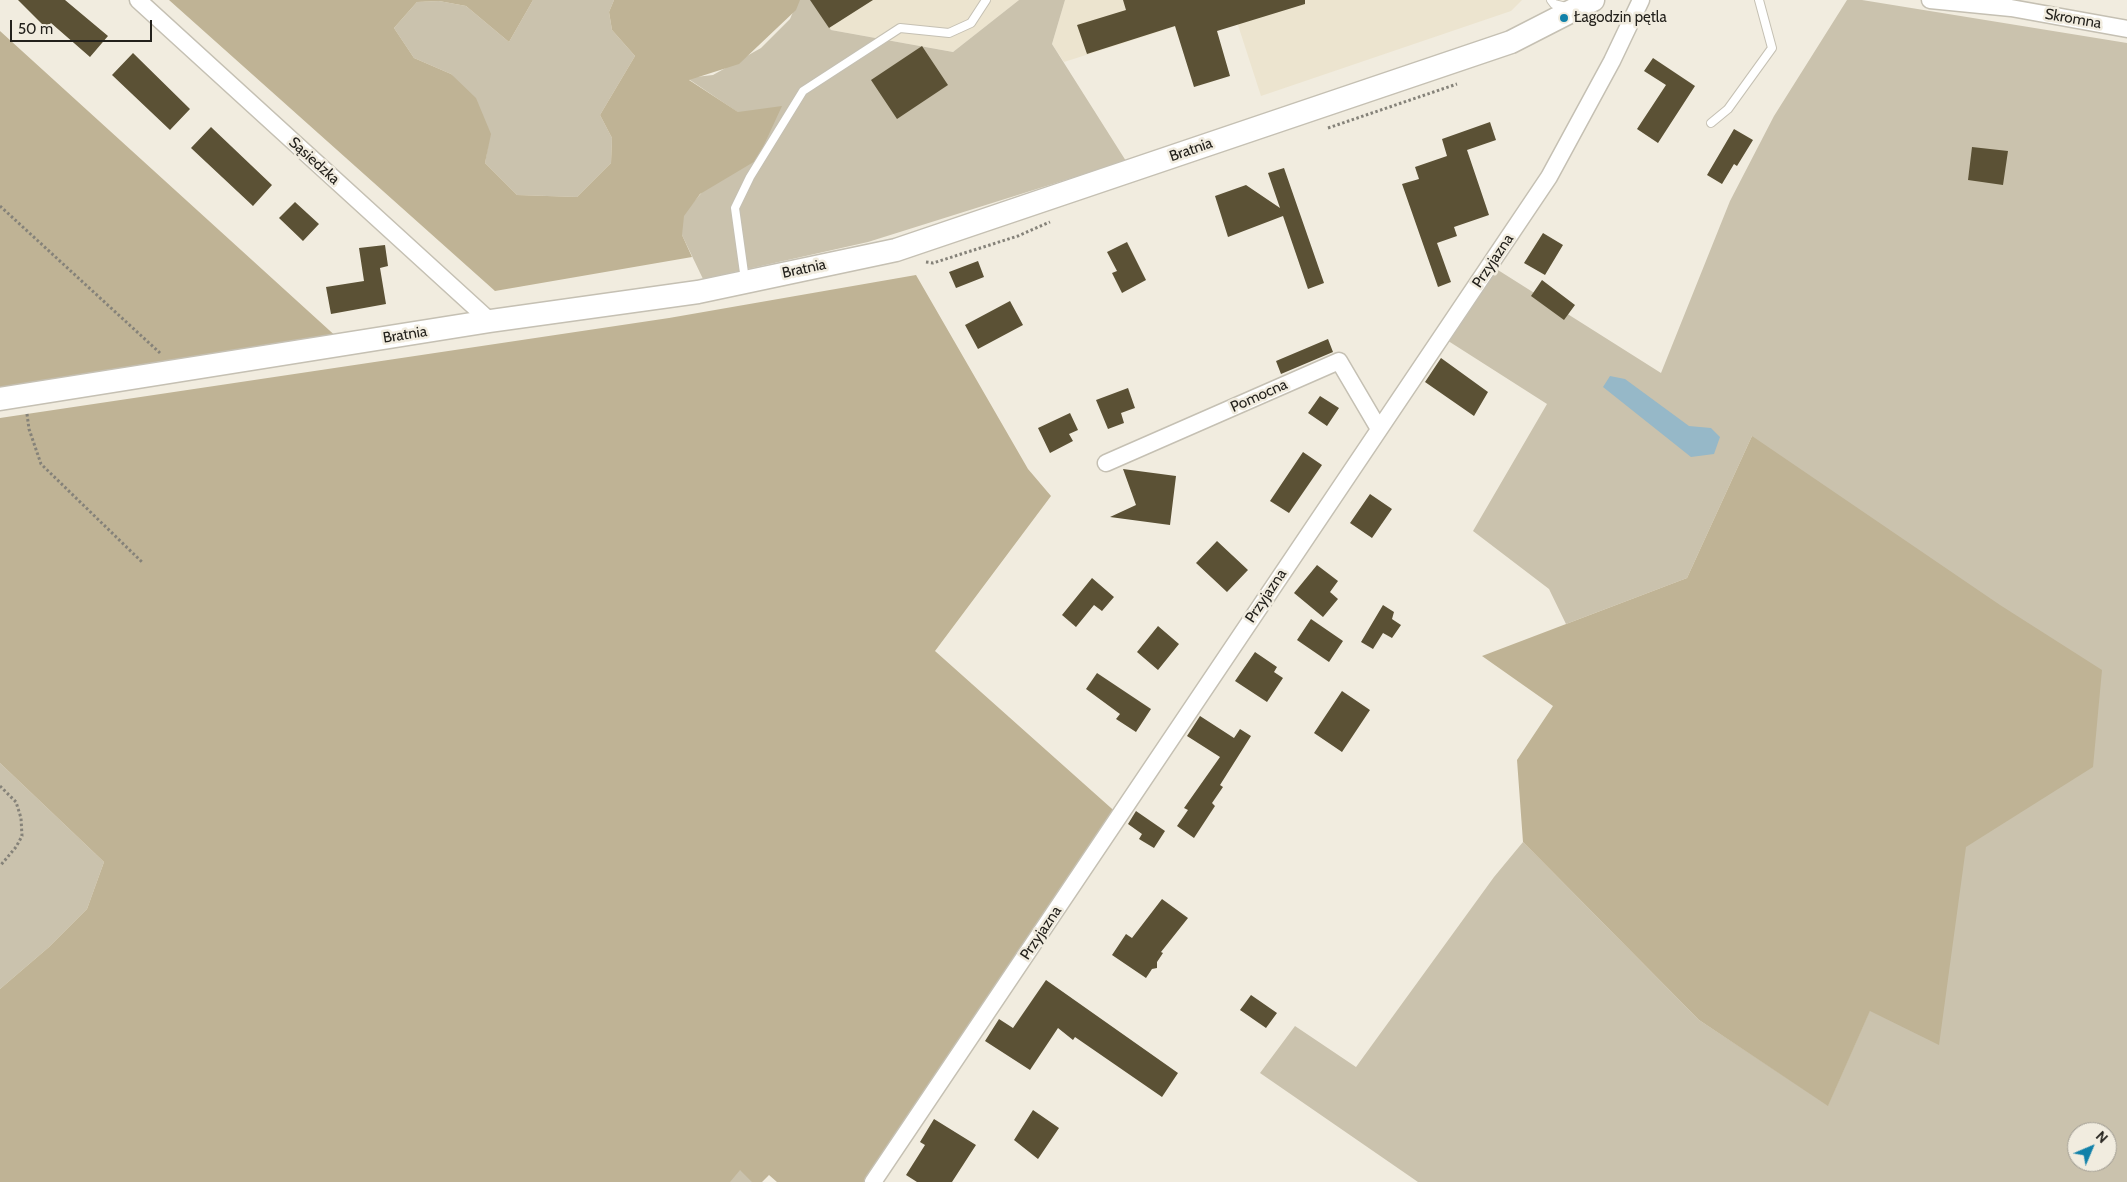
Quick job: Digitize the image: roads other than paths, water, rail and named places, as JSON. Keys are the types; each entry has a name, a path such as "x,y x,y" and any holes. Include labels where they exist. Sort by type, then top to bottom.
{"street":[{"name":"Sąsiedzka","path":"138,0 490,321"},
{"name":"Przyjazna","path":"873,1182 1549,177 1612,61 1641,0"},
{"name":"Skromna","path":"1930,0 2010,8 2127,29"},
{"name":"Bratnia","path":"0,399 490,321 698,292 896,250 1511,42 1584,5"},
{"name":"Pomocna","path":"1106,463 1338,361 1379,429"}],"lane":[{"path":"746,282 735,208 750,177 803,91 900,28 949,33 971,23 986,0"},
{"path":"1551,0 1554,4 1584,5"},
{"path":"1710,123 1728,110 1772,48 1759,0"}],"water":[{"path":"1610,376 1625,379 1689,426 1711,428 1720,437 1714,454 1691,457 1603,387"}],"place":[{"name":"Łagodzin pętla","path":"1564,18"}]}
